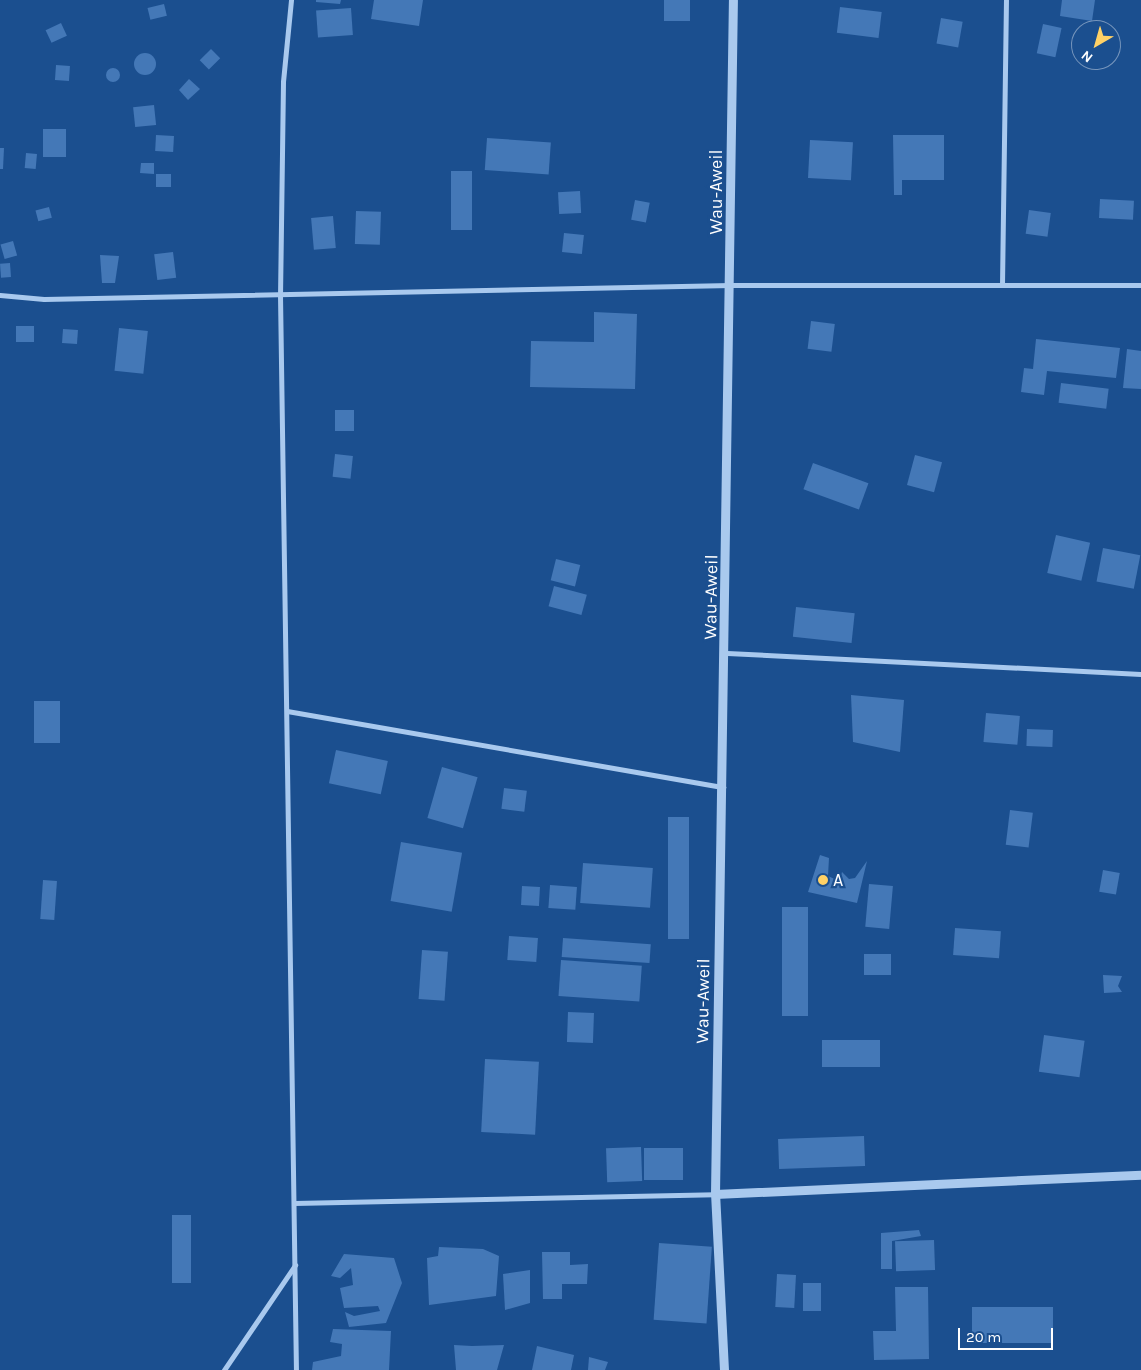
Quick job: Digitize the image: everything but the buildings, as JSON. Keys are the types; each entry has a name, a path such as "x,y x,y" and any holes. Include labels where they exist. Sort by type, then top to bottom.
{"street":[{"path":"291,0 283,82 280,295 296,1370"},
{"name":"Wau-Aweil","path":"724,1370 715,1194 727,653 734,0"},
{"path":"1002,285 1006,0"},
{"path":"0,295 44,299 731,286 1141,286"},
{"path":"727,653 1141,674"},
{"path":"287,711 724,787"},
{"path":"294,1204 715,1194 1141,1175"},
{"path":"224,1370 295,1265"}],"place":[{"name":"A","path":"823,880"}]}
